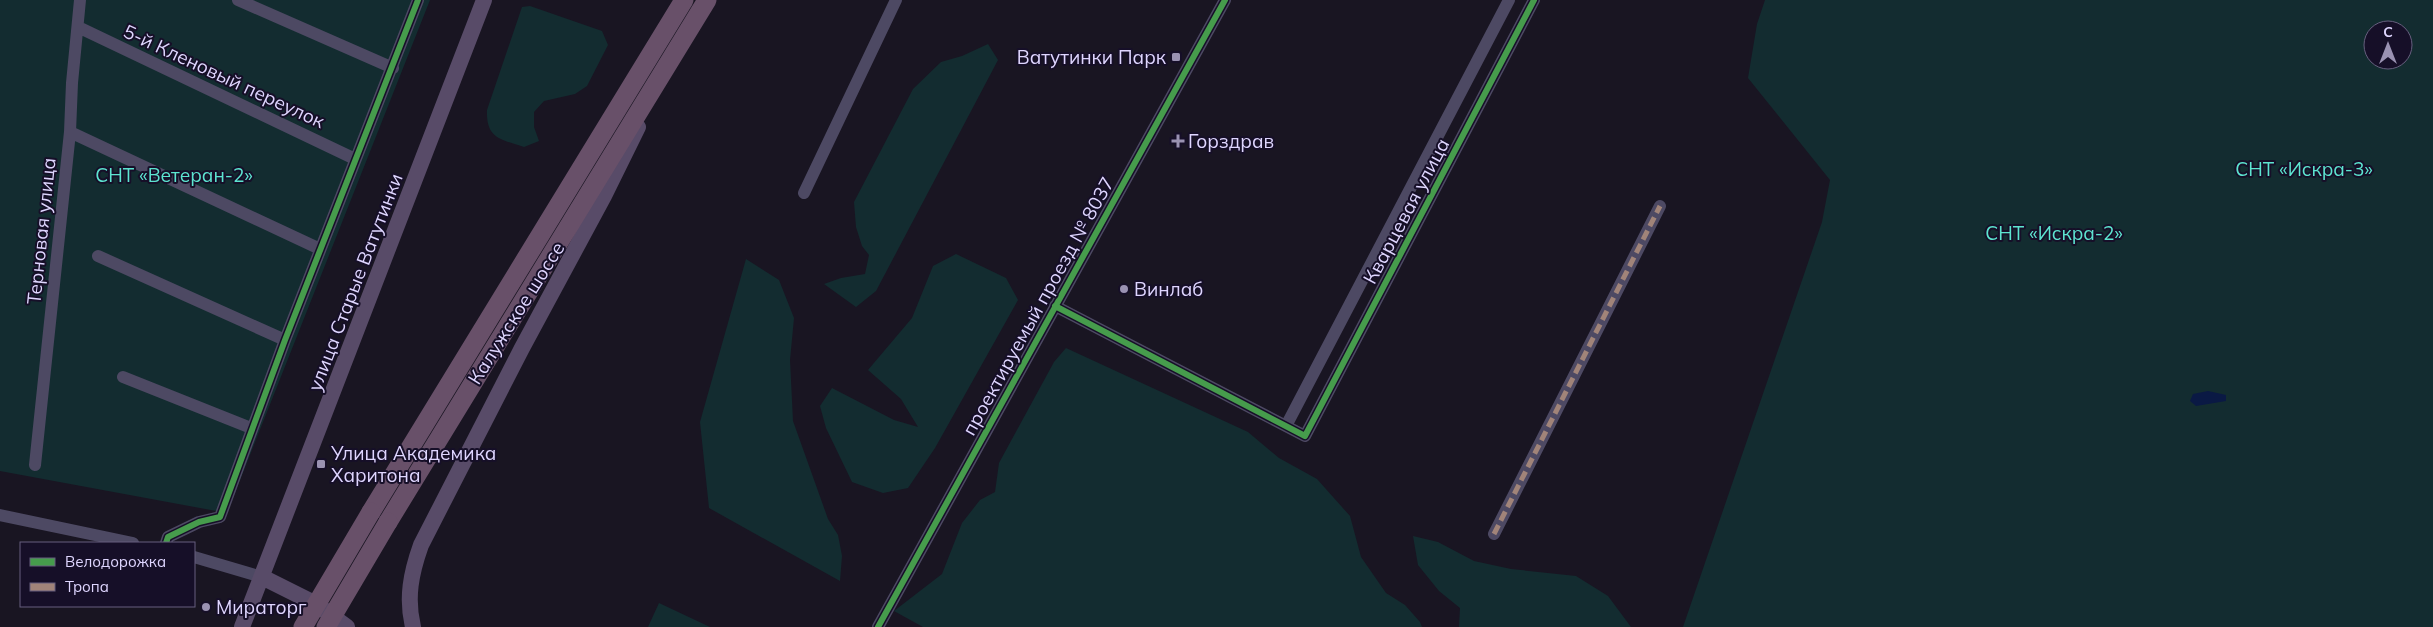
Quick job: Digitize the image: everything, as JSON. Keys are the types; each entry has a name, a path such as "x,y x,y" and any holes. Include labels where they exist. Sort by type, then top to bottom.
{"highway":[{"name":"Калужское шоссе","path":"303,627 371,512 684,0"},
{"name":"Калужское шоссе","path":"337,625 388,522 707,0"}],"main road":[{"name":"улица Старые Ватутинки","path":"262,577 484,0"},
{"path":"413,627 409,591 412,571 421,545 522,348 604,196 668,65"},
{"path":"242,627 262,577 296,593 337,625"}],"street":[{"name":"Терновая улица","path":"35,465 70,132 80,0"},
{"path":"238,0 393,68"},
{"path":"166,542 168,536 182,528 220,517 251,428 418,0"},
{"path":"804,193 896,0"},
{"name":"проектируемый проезд № 8037","path":"878,627 1225,0"},
{"name":"Кварцевая улица","path":"1509,0 1286,426 1304,436 1534,0"},
{"name":"5-й Кленовый переулок","path":"78,27 355,159"},
{"path":"70,132 320,249"},
{"path":"1494,534 1660,206"},
{"path":"98,256 285,340"},
{"path":"1055,306 1286,426"},
{"path":"123,377 251,428"},
{"path":"0,515 128,542"},
{"path":"195,557 262,577"}],"green space":[{"name":"СНТ «Ветеран-2»","path":"0,0 430,0 227,513 0,471"},
{"path":"1765,0 2433,0 2433,627 1683,627 1822,222 1830,180 1748,78 1757,24"},
{"path":"530,6 602,31 608,45 587,86 575,94 544,101 534,112 534,127 539,141 524,147 502,139 492,132 487,120 487,110 522,7"},
{"path":"988,44 998,60 876,291 856,307 824,284 841,278 865,274 869,255 862,246 856,227 854,202 913,89 941,62 962,56"},
{"path":"956,254 1006,278 1018,300 935,448 908,488 883,493 852,482 826,428 820,406 832,388 894,420 918,427 901,399 868,370 912,318 933,266"},
{"path":"746,259 779,280 794,318 790,360 793,421 828,519 838,535 842,556 840,581 709,508 700,422"},
{"path":"1066,348 1248,432 1279,458 1317,479 1350,516 1361,557 1386,593 1405,605 1422,627 923,627 894,611 942,574 962,523 980,500 995,492 999,463 1054,362"},
{"path":"1413,536 1438,542 1474,561 1511,569 1576,576 1608,596 1631,627 1459,627 1460,608 1439,591 1418,565"},
{"path":"659,603 710,627 648,627"}],"water":[{"path":"2208,391 2226,395 2226,401 2196,406 2190,401 2193,394"}],"marked path":[{"path":"1494,534 1660,206"}],"cycle path":[{"path":"166,542 168,537 199,522 220,517 285,340 418,0"},
{"path":"878,627 1225,0"},
{"path":"1055,306 1305,436 1534,0"}],"place":[{"name":"Ватутинки Парк","path":"1176,57"},
{"name":"Горздрав","path":"1178,141"},
{"name":"Винлаб","path":"1124,289"},
{"name":"Улица Академика Харитона","path":"321,464"},
{"name":"Мираторг","path":"206,607"}],"park label":[{"name":"СНТ «Искра-3»","path":"2304,169"},
{"name":"СНТ «Искра-2»","path":"2054,233"}]}
